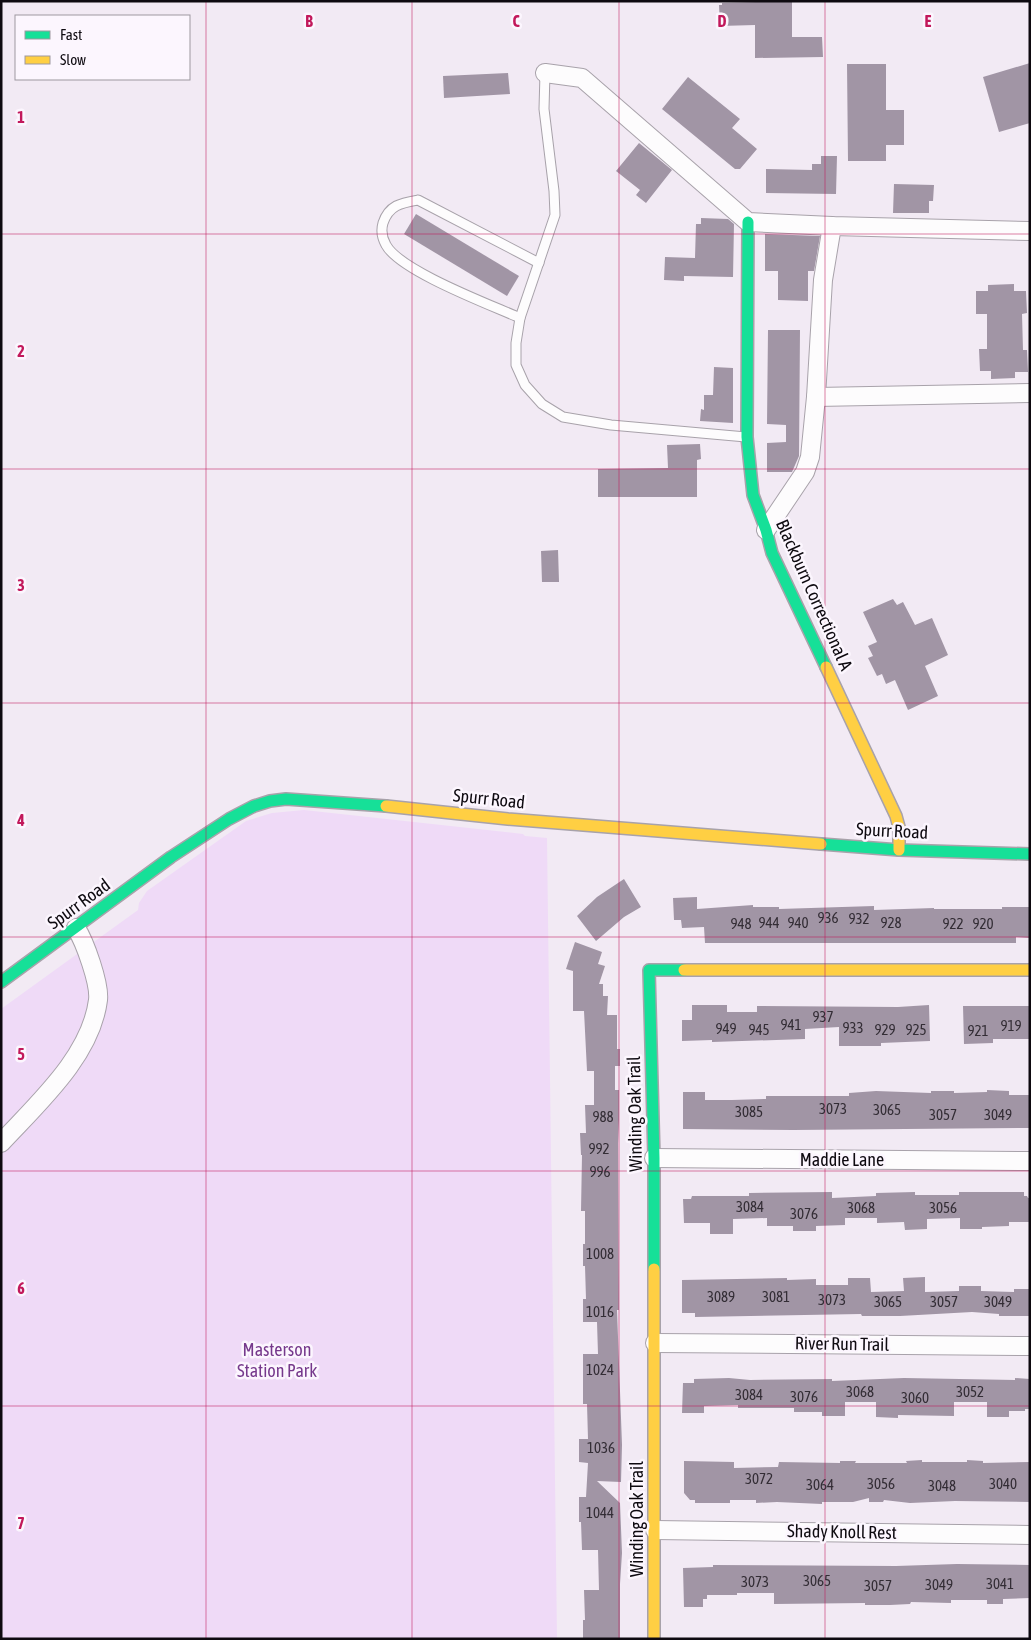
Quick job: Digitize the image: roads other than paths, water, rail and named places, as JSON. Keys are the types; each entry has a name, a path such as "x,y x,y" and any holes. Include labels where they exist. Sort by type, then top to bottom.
{"street":[{"path":"545,73 582,78 748,222 1030,231"},
{"name":"Blackburn Correctional A","path":"748,222 747,437 753,494 772,553 896,816 899,827 899,850"},
{"path":"766,530 805,472 810,457 816,397 823,280 832,226"},
{"path":"816,397 1030,393"},
{"name":"Spurr Road","path":"1,982 172,857 230,818 254,806 286,799 381,804 508,819 899,850 1030,854"},
{"path":"1,1142 63,1074 90,1033 98,998 93,969 76,928"},
{"name":"Winding Oak Trail","path":"654,1639 654,1158 649,970 1030,970"},
{"name":"Maddie Lane","path":"654,1158 1030,1161"},
{"name":"River Run Trail","path":"655,1343 1030,1346"},
{"name":"Shady Knoll Rest","path":"655,1530 1030,1534"}],"lane":[{"path":"545,73 544,109 555,215 520,318 516,343 516,365 525,385 542,404 563,417 611,425 747,437"},
{"path":"520,318 435,280 398,258 386,246 381,229 386,213 401,203 418,200 539,263"}],"park label":[{"name":"Masterson Station Park","path":"277,1360"}]}
